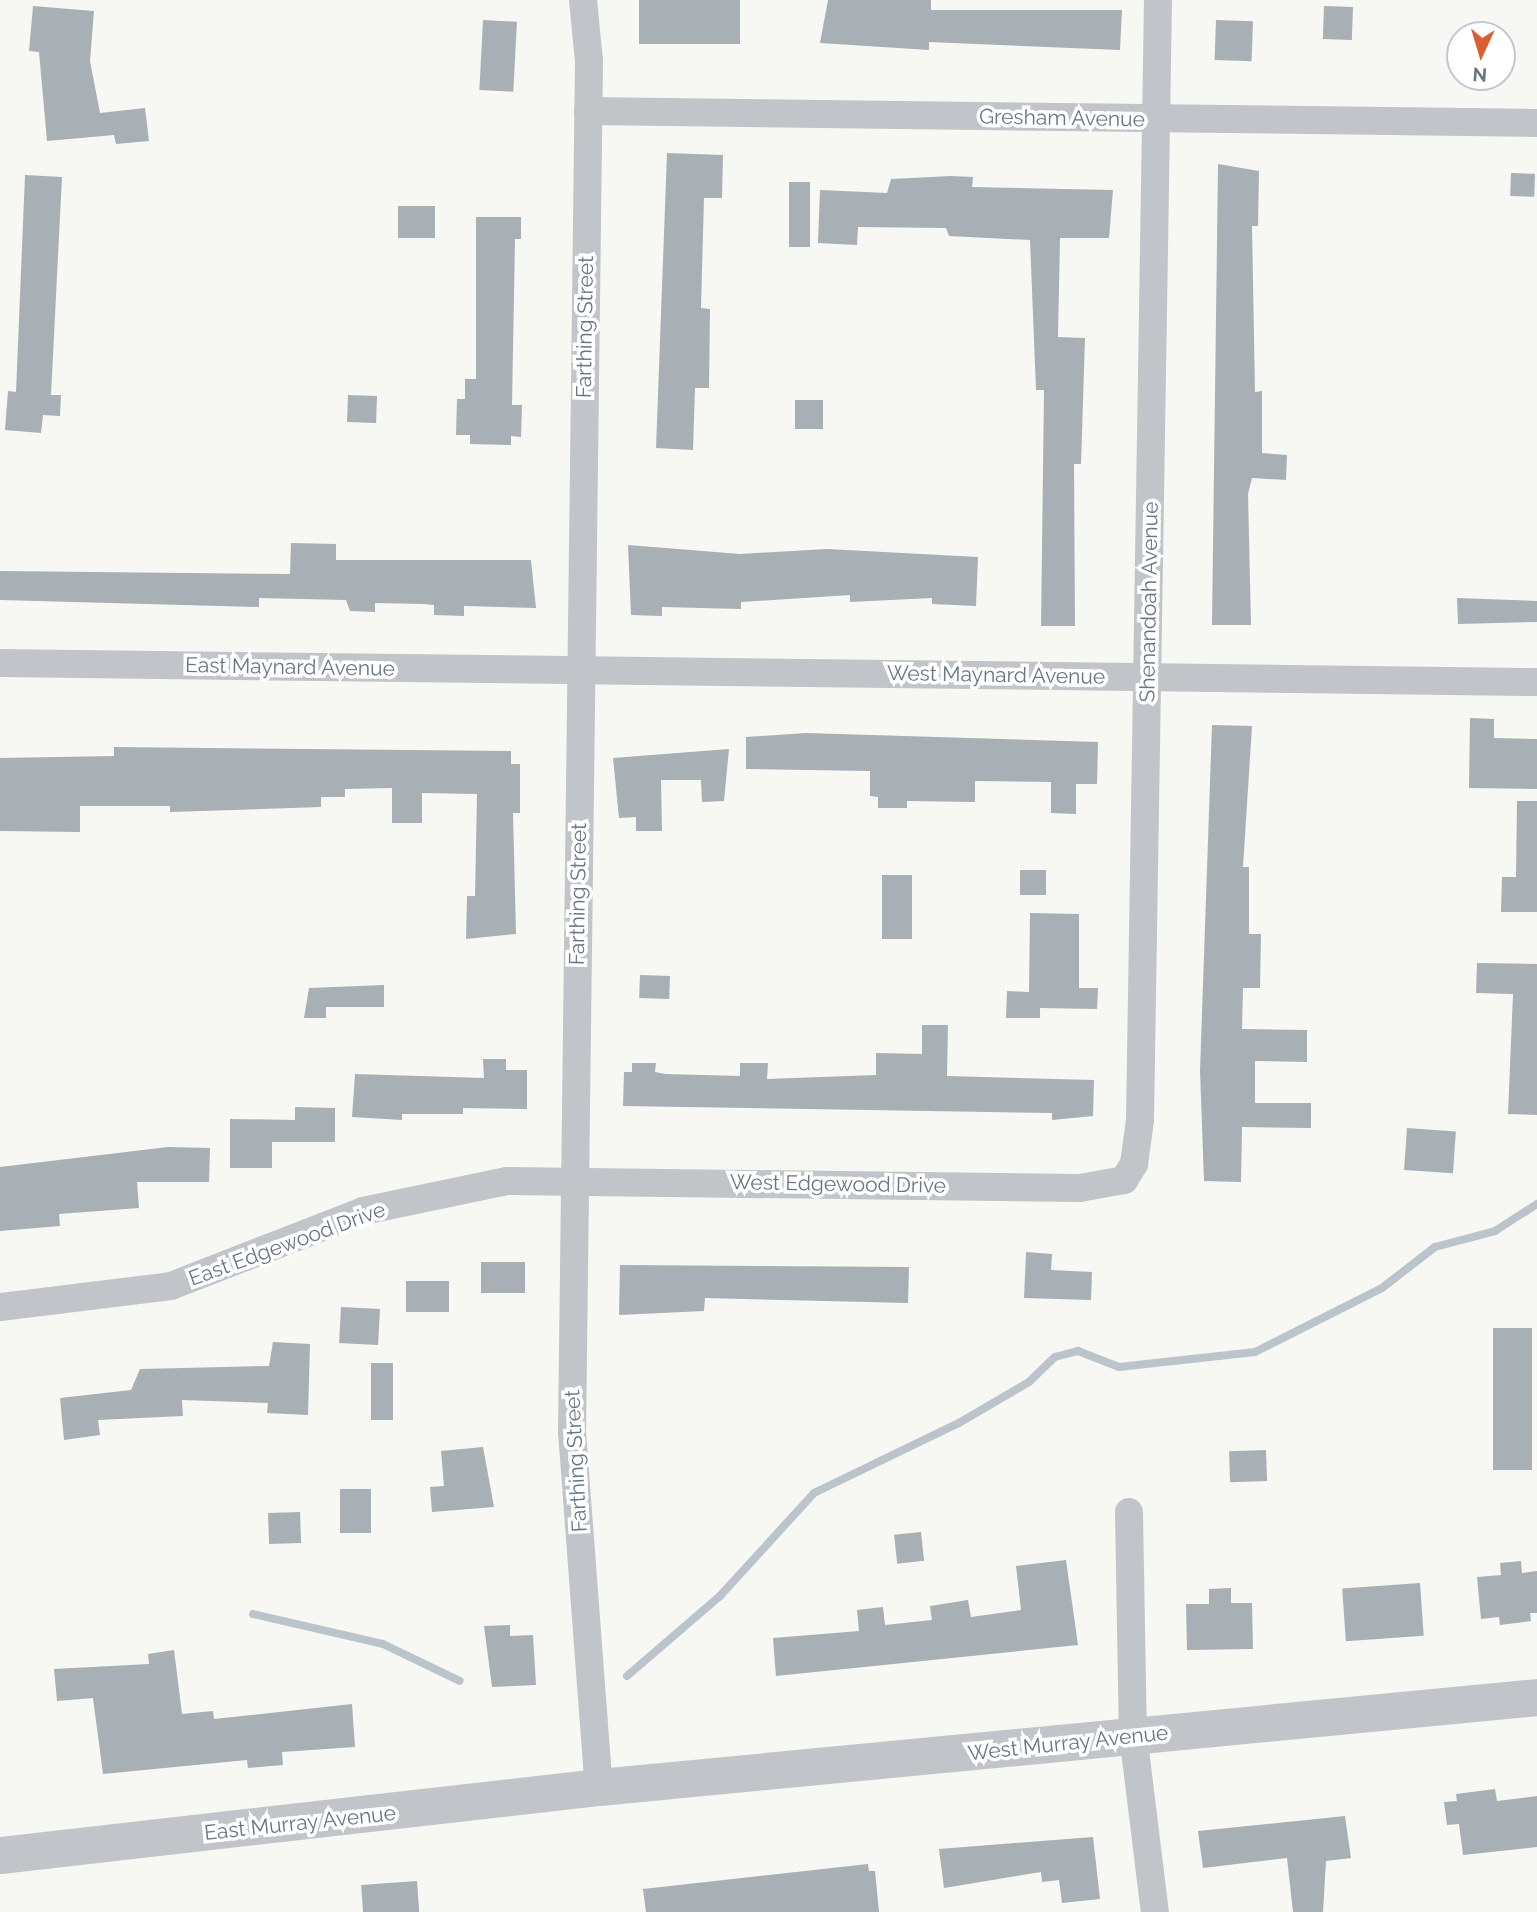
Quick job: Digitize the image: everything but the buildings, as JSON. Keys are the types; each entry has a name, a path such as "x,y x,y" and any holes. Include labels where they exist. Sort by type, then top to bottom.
{"street":[{"name":"Farthing Street","path":"583,0 588,111 572,1432 599,1787"},
{"name":"Shenandoah Avenue","path":"1103,1186 1124,1180 1134,1164 1140,1120 1158,0"},
{"name":"Gresham Avenue","path":"588,111 1537,122"},
{"name":"East Maynard Avenue","path":"0,663 581,671"},
{"name":"West Maynard Avenue","path":"581,671 1537,682"},
{"name":"East Edgewood Drive","path":"0,1307 171,1286 363,1211 508,1181 573,1181"},
{"name":"West Edgewood Drive","path":"573,1181 1103,1186"},
{"path":"1129,1512 1133,1734 1155,1912"},
{"name":"West Murray Avenue","path":"599,1787 1537,1697"},
{"name":"East Murray Avenue","path":"0,1855 599,1787"}],"waterway":[{"path":"627,1676 720,1596 814,1493 959,1423 1029,1382 1055,1357 1078,1351 1119,1367 1255,1352 1382,1288 1435,1247 1495,1231 1537,1204"},
{"path":"253,1614 383,1644 460,1681"}]}
